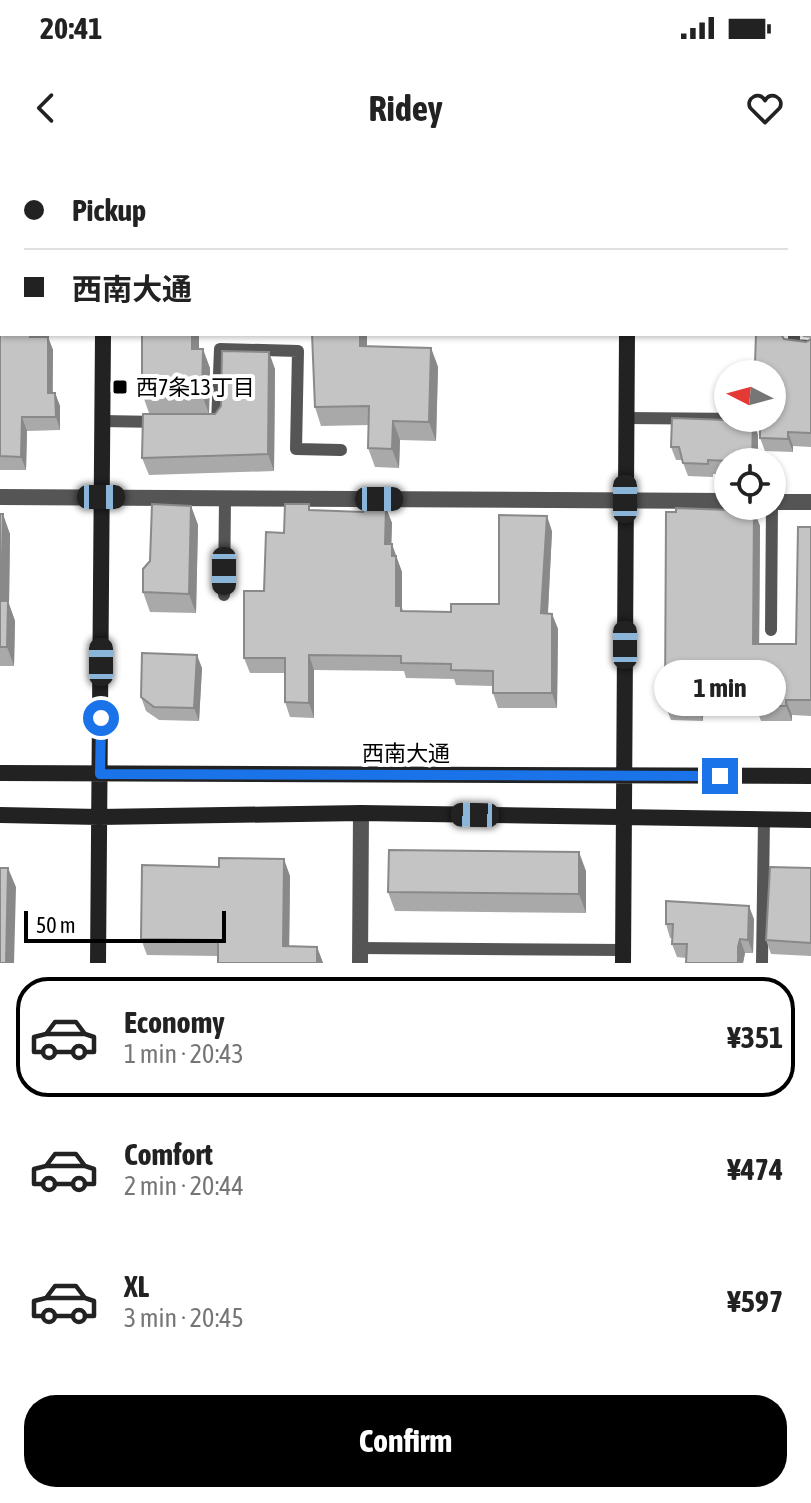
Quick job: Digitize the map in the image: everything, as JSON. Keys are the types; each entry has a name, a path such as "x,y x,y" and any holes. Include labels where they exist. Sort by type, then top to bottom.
{"street":[{"path":"98,963 103,336"},
{"path":"623,957 627,336"},
{"path":"0,497 714,501"},
{"path":"786,502 811,502"},
{"name":"西南大通","path":"0,773 811,776"},
{"path":"360,955 361,813"},
{"path":"0,815 99,817 361,813 811,820"}],"lane":[{"path":"229,336 229,349"},
{"path":"794,336 794,345 811,346"},
{"path":"204,422 218,423 220,349 298,351 296,449 341,450"},
{"path":"626,418 714,419"},
{"path":"102,421 175,422"},
{"path":"224,595 225,498"},
{"path":"771,630 772,520"},
{"path":"762,963 764,819"},
{"path":"360,955 623,957"}],"building":[{"path":"0,336 48,337 48,393 55,393 56,417 22,417 21,457 0,456"},
{"path":"142,336 192,336 192,349 203,349 202,395 142,393"},
{"path":"312,336 360,336 360,346 431,348 429,422 393,421 392,449 368,448 369,406 315,407"},
{"path":"756,336 782,336 784,339 806,342 811,339 811,433 788,432 788,439 760,438 760,432 786,432 786,360 755,360"},
{"path":"222,351 269,352 268,454 142,458 143,414 215,414 221,406"},
{"path":"672,418 714,420 714,432 753,432 752,448 714,448 714,460 708,460 708,464 683,463 679,447 671,447"},
{"path":"152,504 191,506 189,594 143,592 143,569 150,561"},
{"path":"285,504 309,504 309,510 363,512 363,507 386,508 385,544 392,544 392,556 396,556 396,606 401,606 401,611 451,612 451,604 499,604 499,515 547,516 541,613 552,614 552,693 493,693 493,671 451,670 451,664 401,663 401,656 309,655 309,703 285,702 285,658 244,658 244,591 264,591 266,532 284,533"},
{"path":"676,508 714,509 714,520 754,520 753,644 796,644 798,527 811,527 811,700 786,700 786,706 756,706 756,692 697,692 697,705 665,705 666,512 676,512"},
{"path":"0,514 3,514 1,601 8,601 7,647 0,647"},
{"path":"142,653 197,655 194,708 154,707 141,697"},
{"path":"389,850 579,852 579,894 388,892"},
{"path":"219,858 284,859 283,946 317,947 317,963 218,963 218,940 141,939 142,865 219,867"},
{"path":"770,867 811,868 811,943 766,940"},
{"path":"0,868 8,868 6,963 0,963"},
{"path":"666,901 749,906 748,940 740,939 738,963 686,963 687,944 672,944 673,924 666,924"}],"place":[{"name":"西7条13丁目","path":"120,387"}],"route":[{"path":"101,718 100,774 720,776"}]}
